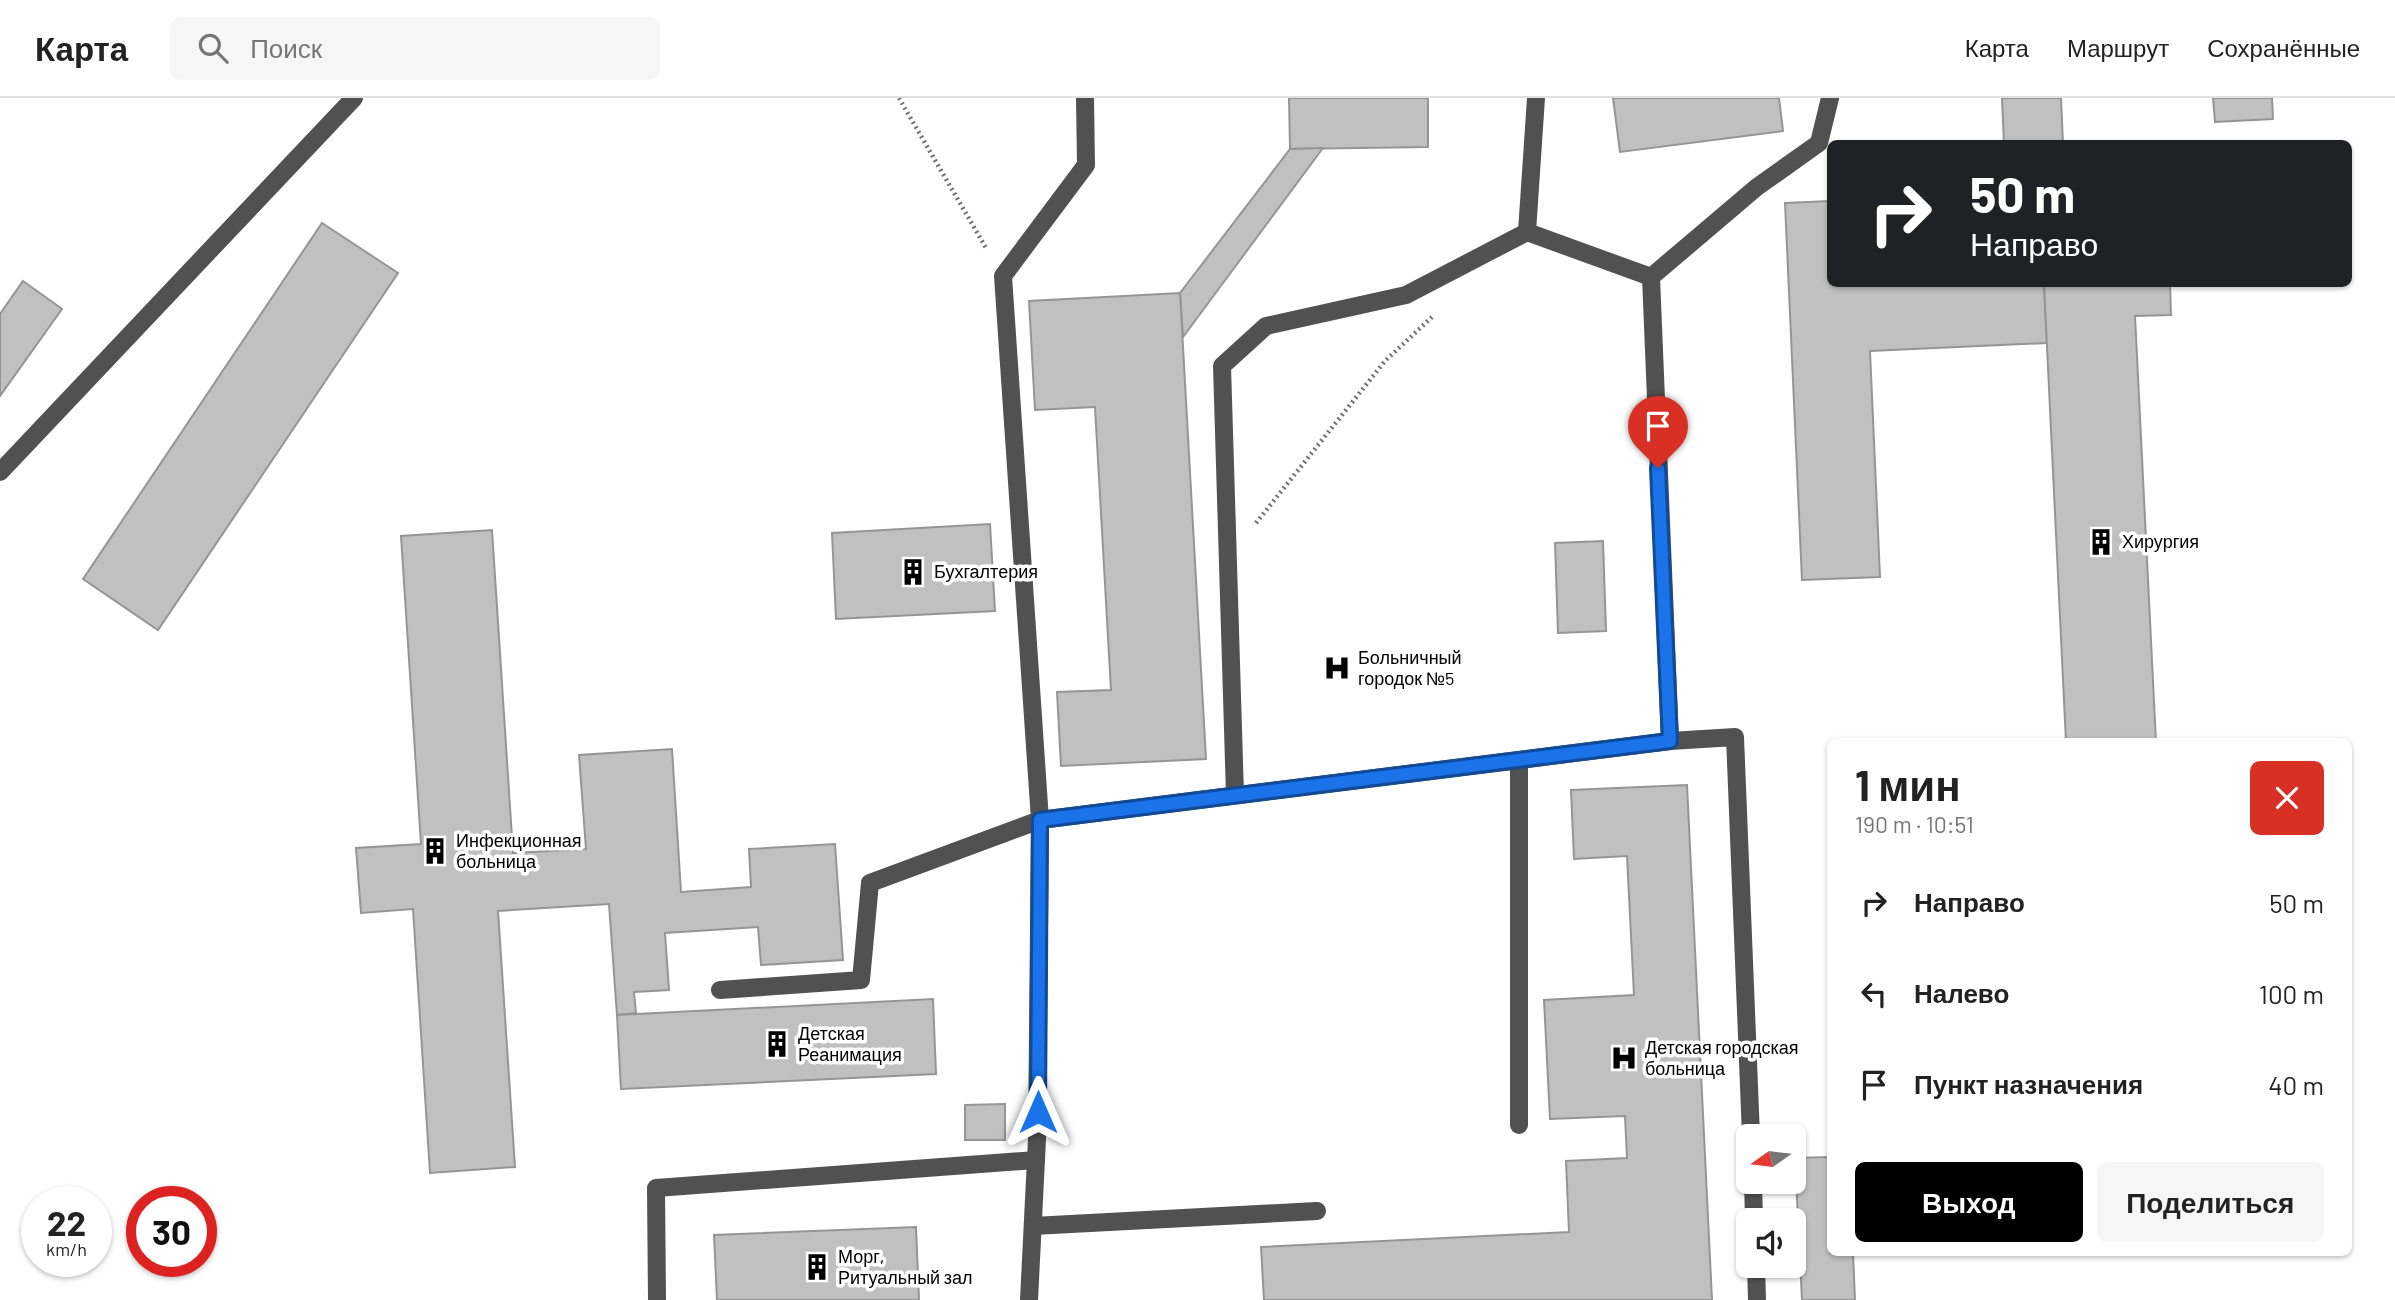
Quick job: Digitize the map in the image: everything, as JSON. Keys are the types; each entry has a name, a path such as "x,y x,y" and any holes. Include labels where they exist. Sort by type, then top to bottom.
{"street":[{"path":"0,472 354,98"},
{"path":"1029,1300 1036,1160 1040,820 1003,276 1086,165 1085,98"},
{"path":"1527,232 1535,98"},
{"path":"1651,277 1757,187 1819,144 1830,98"},
{"path":"1235,795 1222,366 1266,326 1406,296 1527,232 1651,277"},
{"path":"1651,277 1670,741"},
{"path":"720,990 861,980 870,883 1040,820 1670,741 1735,737 1751,1124"},
{"path":"1519,760 1519,1125"},
{"path":"657,1300 656,1188 1036,1160"},
{"path":"1033,1226 1317,1211"},
{"path":"1757,1278 1758,1300"}],"path":[{"path":"899,98 1003,276"},
{"path":"1228,559 1385,360 1435,315"}],"building":[{"path":"1289,98 1428,98 1428,147 1290,149"},
{"path":"1613,98 1779,98 1783,131 1620,152"},
{"path":"2002,98 2061,98 2063,140 2004,140"},
{"path":"2213,98 2272,98 2273,119 2215,122"},
{"path":"1323,148 1183,337 1180,293 1290,149"},
{"path":"1827,201 1827,287 2044,287 2047,343 1870,351 1880,577 1802,580 1785,203"},
{"path":"322,223 398,273 158,630 83,579"},
{"path":"23,281 62,309 0,396 0,314"},
{"name":"Хирургия","path":"2044,287 2170,287 2171,315 2135,316 2156,738 2066,738"},
{"path":"1180,293 1206,759 1061,766 1057,692 1111,690 1095,407 1035,410 1029,301"},
{"name":"Бухгалтерия","path":"990,524 995,611 836,619 832,533"},
{"name":"Инфекционная больница","path":"492,530 513,853 586,849 579,755 672,749 681,892 751,887 749,849 835,844 843,960 761,965 758,927 665,933 669,990 634,992 636,1013 617,1015 609,904 498,911 515,1167 430,1173 413,909 361,913 356,848 421,844 401,536"},
{"path":"1603,541 1606,631 1558,633 1555,543"},
{"name":"Детская городская больница","path":"1687,785 1712,1300 1264,1300 1261,1247 1569,1232 1566,1161 1627,1158 1625,1116 1550,1119 1544,1000 1634,995 1627,856 1574,859 1571,790"},
{"name":"Детская Реанимация","path":"933,999 936,1074 621,1089 617,1015"},
{"path":"1005,1104 1005,1140 965,1140 965,1105"},
{"path":"1827,1157 1827,1256 1853,1256 1855,1300 1802,1300 1801,1278 1806,1278 1806,1208 1797,1208 1797,1194 1806,1194 1806,1158"},
{"name":"Морг, Ритуальный зал","path":"916,1227 919,1300 717,1300 714,1235"}],"place":[{"name":"Хирургия","path":"2101,542"},
{"name":"Бухгалтерия","path":"913,572"},
{"name":"Больничный городок №5","path":"1337,668"},
{"name":"Инфекционная больница","path":"435,851"},
{"name":"Детская Реанимация","path":"777,1044"},
{"name":"Детская городская больница","path":"1624,1058"},
{"name":"Морг, Ритуальный зал","path":"817,1267"}],"route":[{"path":"1038,1112 1040,820 1670,741 1658,468"}]}
